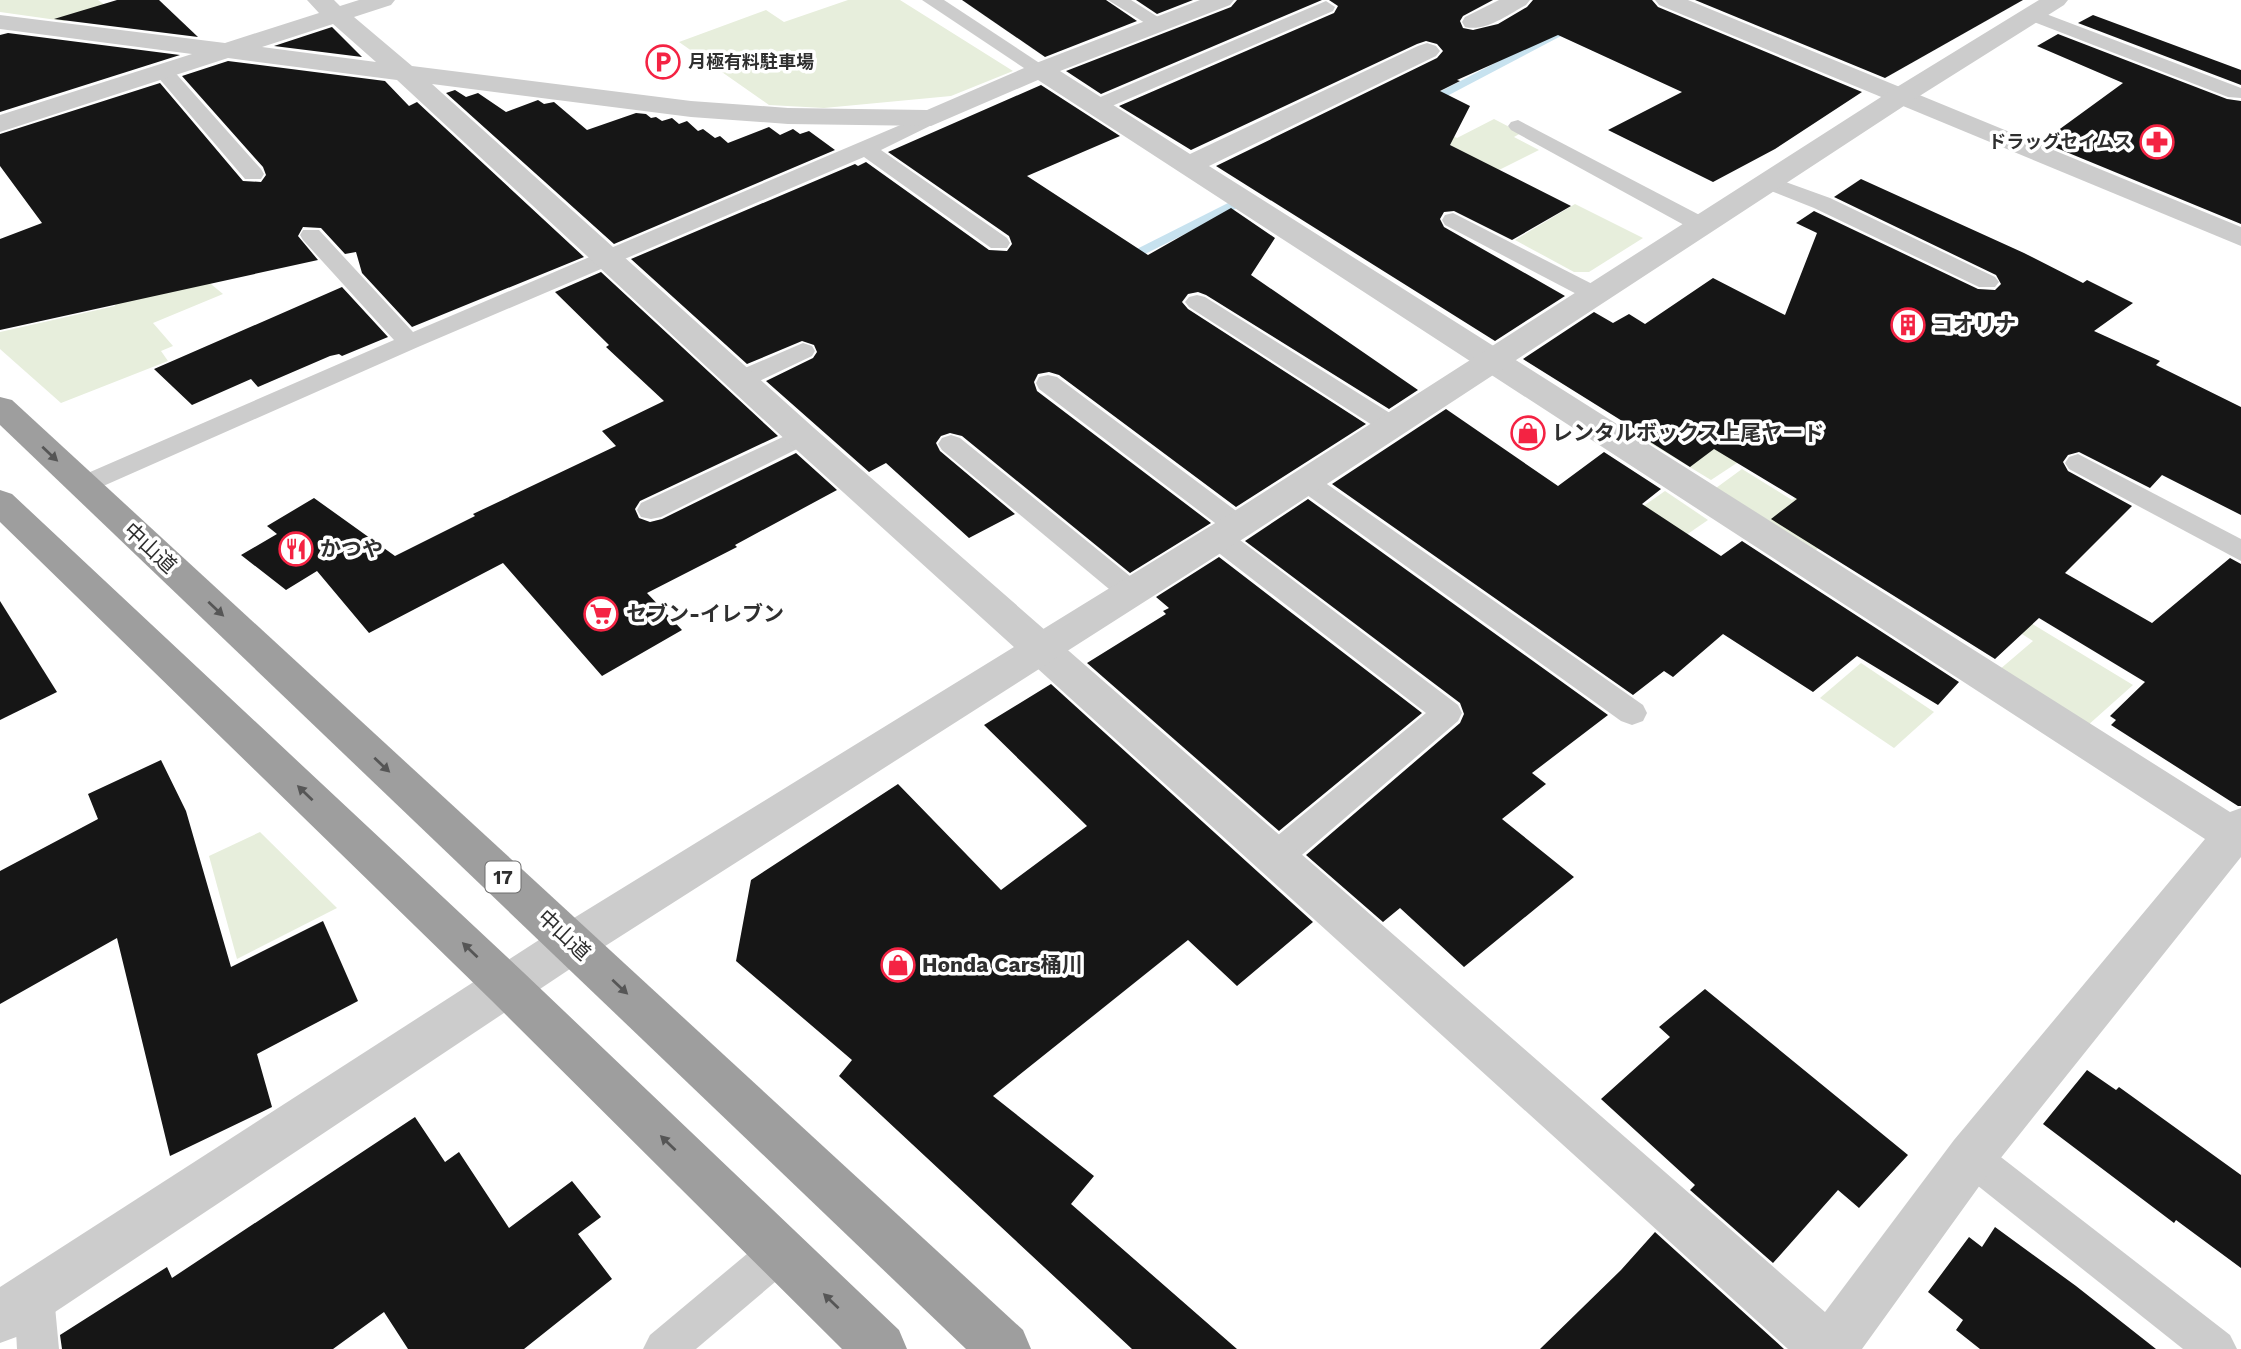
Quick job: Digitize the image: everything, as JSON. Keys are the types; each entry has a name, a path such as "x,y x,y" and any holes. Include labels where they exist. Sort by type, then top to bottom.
{"highway":[{"name":"中山道","path":"0,407 1004,1349"},
{"path":"4,512 507,986 880,1349"}],"street":[{"path":"0,124 222,52 327,8 383,0"},
{"path":"0,23 691,109 788,116 932,118 1040,70 1222,0"},
{"path":"1474,22 1518,0"},
{"path":"1667,0 2241,237"},
{"path":"17,1306 572,943 1227,532 1901,96 2056,0"},
{"path":"327,8 406,74 802,436 1829,1349 1971,1157 2238,833 1811,566 1495,360 1040,70"},
{"path":"1189,165 1427,51"}],"lane":[{"path":"931,0 1040,70"},
{"path":"1117,0 1160,23"},
{"path":"1098,105 1326,7"},
{"path":"2033,15 2235,93"},
{"path":"164,72 253,174"},
{"path":"82,485 409,342 866,149 932,118"},
{"path":"1518,126 1703,226"},
{"path":"866,149 999,243"},
{"path":"1769,182 1822,203 1987,282"},
{"path":"1453,220 1596,295"},
{"path":"311,235 409,342"},
{"path":"1197,302 1392,426"},
{"path":"740,380 803,351"},
{"path":"1048,383 1447,713 1277,856"},
{"path":"650,510 802,436"},
{"path":"951,444 1131,592"},
{"path":"2078,463 2241,551"},
{"path":"1305,481 1632,712"},
{"path":"1971,1157 2216,1349"},
{"path":"664,1349 780,1252"},
{"path":"17,1306 38,1349"}],"green space":[{"path":"0,0 98,0 105,5 64,21 0,12"},
{"path":"848,0 900,0 1013,71 951,96 824,108 769,105 679,42 766,10 784,22"},
{"path":"1494,119 1521,133 1514,137 1539,150 1495,172 1436,141 1449,134 1457,138"},
{"path":"1575,204 1643,238 1589,272 1574,272 1515,240"},
{"path":"206,280 223,294 153,323 173,346 161,351 168,361 61,403 0,349 0,332 115,306 118,293"},
{"path":"1672,424 1752,453 1711,480 1647,441"},
{"path":"1853,456 1902,485 1816,550 1716,488 1742,469 1792,500"},
{"path":"1665,491 1708,520 1657,555 1596,539"},
{"path":"1976,605 2026,620 2133,685 2087,726 1999,670 2033,641"},
{"path":"1861,663 1934,712 1894,748 1820,698"},
{"path":"260,832 337,908 237,959 209,856"}],"building":[{"path":"117,0 159,0 198,37 54,19"},
{"path":"962,0 1106,0 1137,21 1045,57"},
{"path":"1136,0 1193,0 1157,14"},
{"path":"1237,0 1322,0 1101,94 1066,71 1231,7"},
{"path":"1329,0 1493,0 1463,16 1460,21 1463,28 1473,30 1498,24 1527,7 1533,0 1652,0 1658,7 1862,92 1775,149 1713,182 1608,130 1682,92 1558,35 1457,80 1460,81 1440,91 1470,106 1450,145 1571,206 1512,240 1454,211 1444,212 1440,219 1444,227 1565,296 1495,341 1216,166 1437,58 1443,51 1437,44 1426,41 1417,44 1191,150 1119,106 1334,13 1338,6"},
{"path":"1695,0 2023,0 1885,78"},
{"path":"2093,15 2241,70 2241,85 2078,23"},
{"path":"332,27 362,57 274,46"},
{"path":"8,33 180,55 0,112 0,35"},
{"path":"2058,34 2227,99 2241,101 2241,224 2042,142 2123,83 2037,46"},
{"path":"228,61 385,81 409,106 417,102 584,257 412,327 362,273 356,252 345,254 321,228 303,227 298,236 318,260 0,330 0,239 42,223 0,166 0,134 160,83 243,181 261,182 266,175 263,167 182,76"},
{"path":"1041,85 1120,136 1027,176 1148,255 1231,208 1275,238 1251,275 1418,390 1389,409 1206,295 1198,292 1188,294 1182,302 1188,309 1366,424 1236,507 1059,375 1049,372 1038,374 1034,382 1037,391 1211,523 1130,573 962,436 950,433 941,436 936,443 940,451 1015,514 969,538 886,463 869,472 766,381 813,358 817,352 814,345 802,341 747,364 631,259 855,164 858,166 866,162 989,250 1007,251 1012,244 1009,236 888,152"},
{"path":"455,90 466,97 478,93 506,112 538,100 544,104 554,102 587,130 636,113 662,121 672,118 679,124 687,121 698,131 703,129 715,138 720,136 728,143 769,127 780,135 793,129 800,134 809,131 835,150 614,244 446,93"},
{"path":"1861,179 2024,253 2083,283 2087,280 2133,303 2094,331 2160,361 2156,365 2241,407 2241,515 2162,475 2150,488 2079,452 2068,455 2063,462 2068,471 2132,506 2065,573 2152,623 2230,558 2241,564 2241,806 2111,725 2116,720 2110,716 2145,682 2039,618 1995,659 1771,519 1797,499 1714,449 1690,467 1523,359 1594,312 1613,323 1629,314 1645,324 1713,278 1785,315 1817,233 1796,223 1814,211 1978,289 1995,290 2001,284 1996,275 1834,197"},
{"path":"601,272 778,436 640,501 635,509 639,518 650,522 662,519 796,453 837,490 735,545 737,547 647,593 682,630 602,676 503,563 369,633 317,571 286,590 241,555 277,534 267,526 314,498 395,556 475,516 473,514 616,446 602,431 664,401 606,347 609,345 555,292"},
{"path":"342,287 388,337 342,356 330,356 258,387 251,379 192,405 154,369"},
{"path":"1446,409 1558,486 1604,452 1661,489 1642,504 1721,556 1742,541 1959,682 1938,705 1857,656 1813,692 1723,634 1673,677 1664,671 1633,695 1332,484"},
{"path":"1308,499 1608,715 1532,773 1546,784 1502,819 1574,877 1464,967 1400,908 1383,922 1306,855 1460,723 1464,714 1460,703 1245,541"},
{"path":"1219,557 1422,713 1279,831 1087,663 1166,614 1163,611 1169,608 1156,597"},
{"path":"0,601 57,692 0,720"},
{"path":"1051,684 1313,922 1237,986 1188,940 993,1096 1094,1176 1071,1204 1237,1349 1132,1349 839,1076 852,1060 736,961 751,880 898,784 1001,890 1087,826 984,725"},
{"path":"161,760 186,811 231,967 323,921 358,1001 257,1054 272,1107 170,1156 117,938 0,1004 0,871 98,819 88,794"},
{"path":"1705,989 1908,1155 1859,1208 1838,1190 1773,1263 1690,1190 1695,1185 1601,1099 1670,1037 1659,1027"},
{"path":"2087,1070 2116,1090 2119,1087 2241,1175 2241,1268 2176,1220 2174,1223 2043,1124"},
{"path":"415,1117 445,1162 459,1152 509,1228 572,1181 601,1217 578,1234 612,1279 524,1349 408,1349 384,1312 333,1349 62,1349 60,1335 167,1267 172,1278"},
{"path":"1995,1227 2156,1349 1980,1349 1956,1330 1963,1320 1928,1292 1969,1237 1982,1247"},
{"path":"1655,1232 1784,1349 1540,1349 1621,1270"}],"waterway":[{"path":"1424,103 1557,34"},
{"path":"1122,260 1232,205"}],"place":[{"name":"月極有料駐車場","path":"663,62"},
{"name":"ドラッグセイムス","path":"2157,142"},
{"name":"コオリナ","path":"1908,325"},
{"name":"レンタルボックス上尾ヤード","path":"1528,433"},
{"name":"かつや","path":"296,549"},
{"name":"セブン-イレブン","path":"601,614"},
{"name":"Honda Cars桶川","path":"898,965"}]}
